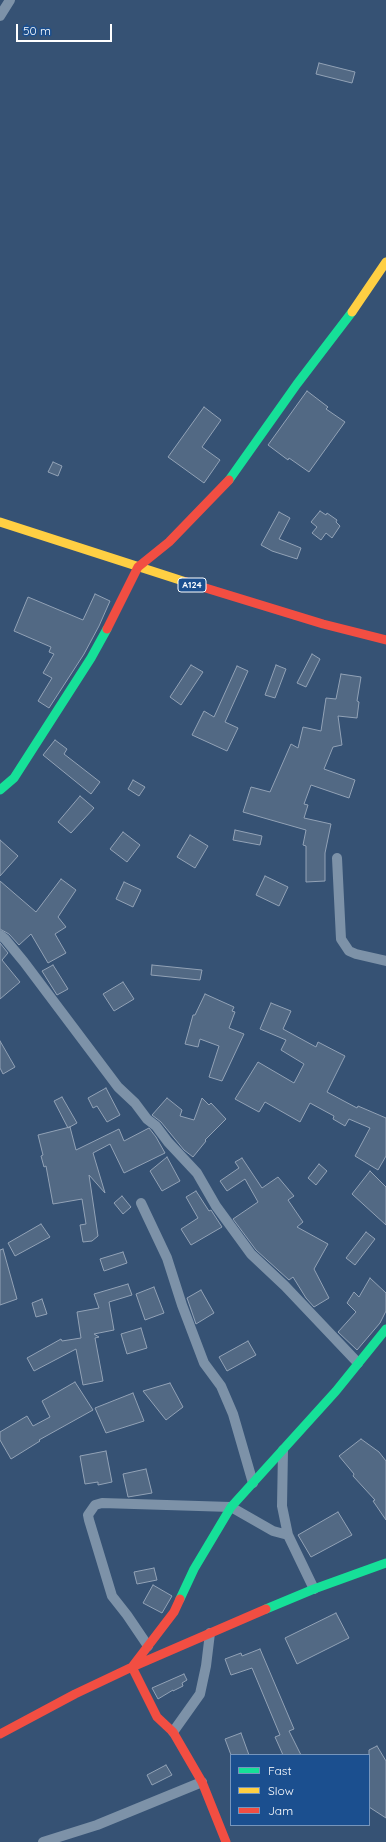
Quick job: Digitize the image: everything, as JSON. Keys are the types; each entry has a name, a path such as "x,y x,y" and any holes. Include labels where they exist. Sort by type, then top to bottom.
{"main road":[{"path":"0,790 14,778 91,658 116,614 138,567 169,542 228,481 297,384 361,301 386,262"},
{"name":"A124","path":"0,522 302,618 386,640"},
{"path":"132,1667 174,1612 194,1569 231,1507 283,1450 386,1329"},
{"path":"0,1734 75,1694 132,1667 314,1589 386,1563"},
{"path":"132,1667 157,1717 173,1732 202,1782 226,1842"}],"street":[{"path":"0,16 10,0"},
{"path":"338,858 341,939 349,951 386,961"},
{"path":"0,935 24,962 118,1087 135,1103 146,1119 156,1126 168,1142 197,1173 216,1206 251,1254 285,1286 358,1363"},
{"path":"141,1203 167,1258 204,1363 221,1386 233,1414 253,1483"},
{"path":"283,1450 282,1506 288,1535 314,1589"},
{"path":"148,1646 112,1596 89,1520 88,1514 95,1505 102,1503 231,1507 273,1531 288,1535"},
{"path":"173,1732 200,1694 206,1666 210,1633"},
{"path":"44,1842 97,1825 202,1782"}],"building":[{"path":"319,63 355,72 352,83 316,74"},
{"path":"307,391 328,407 326,409 345,422 309,472 289,458 288,460 268,445"},
{"path":"204,407 221,420 202,447 220,460 204,483 168,457"},
{"path":"53,462 62,466 58,476 48,472"},
{"path":"320,511 326,515 327,513 337,520 336,522 340,526 332,538 326,533 321,540 312,533 317,527 311,522"},
{"path":"279,512 290,518 279,539 301,548 297,559 272,551 261,545"},
{"path":"95,594 110,601 84,654 49,708 38,701 52,678 43,673 54,654 49,652 51,647 14,631 28,597 83,620"},
{"path":"312,654 320,659 306,687 297,683"},
{"path":"191,665 203,672 181,705 170,697"},
{"path":"276,665 286,669 275,698 265,695"},
{"path":"237,666 248,671 225,722 238,728 227,751 192,735 204,711 214,717"},
{"path":"341,674 361,677 357,701 359,702 357,718 338,716 342,745 333,747 324,769 355,780 349,798 311,785 304,804 308,805 304,818 331,824 325,853 325,881 306,882 306,846 303,845 306,830 243,812 251,787 270,792 291,744 298,748 303,727 321,731 326,698 336,699"},
{"path":"55,740 67,749 64,754 100,782 91,794 43,755"},
{"path":"133,780 145,787 139,796 128,789"},
{"path":"80,796 94,808 71,833 58,822"},
{"path":"235,830 262,836 260,845 233,840"},
{"path":"123,832 140,845 127,862 110,849"},
{"path":"190,835 208,846 195,868 177,857"},
{"path":"0,840 18,856 0,876"},
{"path":"265,876 288,887 279,906 256,895"},
{"path":"61,879 76,890 58,917 66,927 55,934 66,953 48,963 31,934 19,945 9,934 0,929 0,881 36,912"},
{"path":"124,882 141,890 133,907 116,899"},
{"path":"0,943 8,953 2,960 20,982 0,999"},
{"path":"53,965 68,989 57,995 42,971"},
{"path":"152,965 202,970 200,980 151,975"},
{"path":"123,982 134,999 114,1011 103,994"},
{"path":"205,994 234,1007 232,1011 235,1012 229,1028 244,1034 222,1081 209,1077 219,1046 200,1039 198,1047 185,1044 193,1015 195,1015"},
{"path":"271,1003 291,1011 283,1029 316,1047 318,1042 345,1056 327,1092 357,1108 358,1106 386,1118 386,1156 378,1170 355,1156 370,1128 349,1119 345,1126 333,1119 334,1116 310,1103 300,1122 265,1102 259,1112 235,1099 258,1062 294,1083 304,1064 281,1050 286,1040 260,1029"},
{"path":"0,1041 15,1067 3,1074 0,1068"},
{"path":"106,1088 120,1115 107,1122 97,1106 93,1108 88,1098"},
{"path":"62,1097 77,1123 68,1128 54,1101"},
{"path":"167,1098 182,1110 180,1116 194,1120 202,1098 209,1105 211,1103 226,1119 205,1140 206,1141 193,1157 184,1150 161,1122 152,1115"},
{"path":"70,1127 76,1150 119,1129 124,1141 149,1128 165,1153 124,1173 110,1144 93,1153 105,1193 89,1175 98,1236 92,1241 83,1242 80,1225 86,1224 82,1199 53,1204 46,1166 44,1167 41,1156 43,1155 38,1135"},
{"path":"167,1157 180,1181 162,1191 150,1171"},
{"path":"242,1158 262,1188 278,1177 294,1196 288,1200 303,1222 297,1227 328,1244 314,1269 329,1298 314,1307 306,1298 293,1277 289,1280 256,1250 233,1219 258,1202 245,1179 227,1191 220,1181 239,1168 235,1162"},
{"path":"319,1164 327,1171 316,1185 308,1178"},
{"path":"370,1171 386,1187 386,1225 352,1194"},
{"path":"196,1191 222,1227 191,1245 181,1229 198,1218 186,1197"},
{"path":"122,1196 131,1207 123,1214 114,1203"},
{"path":"41,1224 50,1237 15,1256 8,1243"},
{"path":"366,1232 375,1239 355,1265 346,1258"},
{"path":"3,1249 17,1299 0,1305 0,1250"},
{"path":"123,1252 127,1263 104,1271 100,1259"},
{"path":"370,1278 386,1293 386,1311 380,1323 357,1350 338,1332 356,1312 347,1303 354,1292 359,1297"},
{"path":"128,1284 132,1295 109,1302 114,1330 94,1334 99,1337 95,1338 103,1381 83,1385 76,1349 34,1371 27,1358 61,1339 62,1341 81,1338 77,1312 99,1308 94,1294"},
{"path":"154,1287 164,1313 145,1320 136,1294"},
{"path":"201,1290 214,1313 196,1324 187,1298"},
{"path":"42,1299 47,1314 36,1317 32,1303"},
{"path":"141,1328 147,1348 127,1354 121,1334"},
{"path":"248,1341 256,1355 227,1371 219,1357"},
{"path":"75,1382 93,1410 39,1440 40,1441 11,1459 0,1440 0,1432 27,1416 33,1426 50,1417 42,1401"},
{"path":"170,1383 183,1407 166,1420 143,1391"},
{"path":"133,1393 144,1421 106,1433 95,1408"},
{"path":"361,1439 379,1452 386,1461 386,1520 373,1501 375,1500 353,1476 354,1474 339,1456"},
{"path":"106,1451 112,1482 98,1485 98,1482 85,1484 80,1456"},
{"path":"146,1469 152,1493 128,1497 123,1474"},
{"path":"338,1512 352,1535 311,1557 298,1535"},
{"path":"154,1568 157,1580 137,1584 134,1572"},
{"path":"153,1585 172,1596 162,1613 143,1603"},
{"path":"336,1613 349,1638 297,1664 285,1638"},
{"path":"260,1649 294,1729 289,1731 300,1754 283,1754 275,1737 280,1735 252,1668 231,1675 225,1659 241,1653 242,1656"},
{"path":"184,1674 187,1680 182,1683 183,1686 158,1699 152,1688"},
{"path":"241,1733 249,1754 231,1754 225,1739"},
{"path":"377,1746 386,1761 386,1818 370,1808 369,1750"},
{"path":"166,1765 172,1775 152,1785 147,1775"}],"traffic: fast":[{"path":"229,480 297,384 352,312"},
{"path":"0,790 14,778 91,658 107,629"},
{"path":"180,1599 194,1569 231,1507 336,1391 386,1329"},
{"path":"266,1609 314,1589 386,1563"}],"traffic: slow":[{"path":"352,312 386,262"},
{"path":"0,522 186,582"}],"traffic: jam":[{"path":"107,629 138,567 169,542 229,480"},
{"path":"186,582 323,624 386,640"},
{"path":"180,1599 174,1612 132,1667 157,1717 173,1732 202,1782 226,1842"},
{"path":"0,1734 75,1694 132,1667 266,1609"}]}
